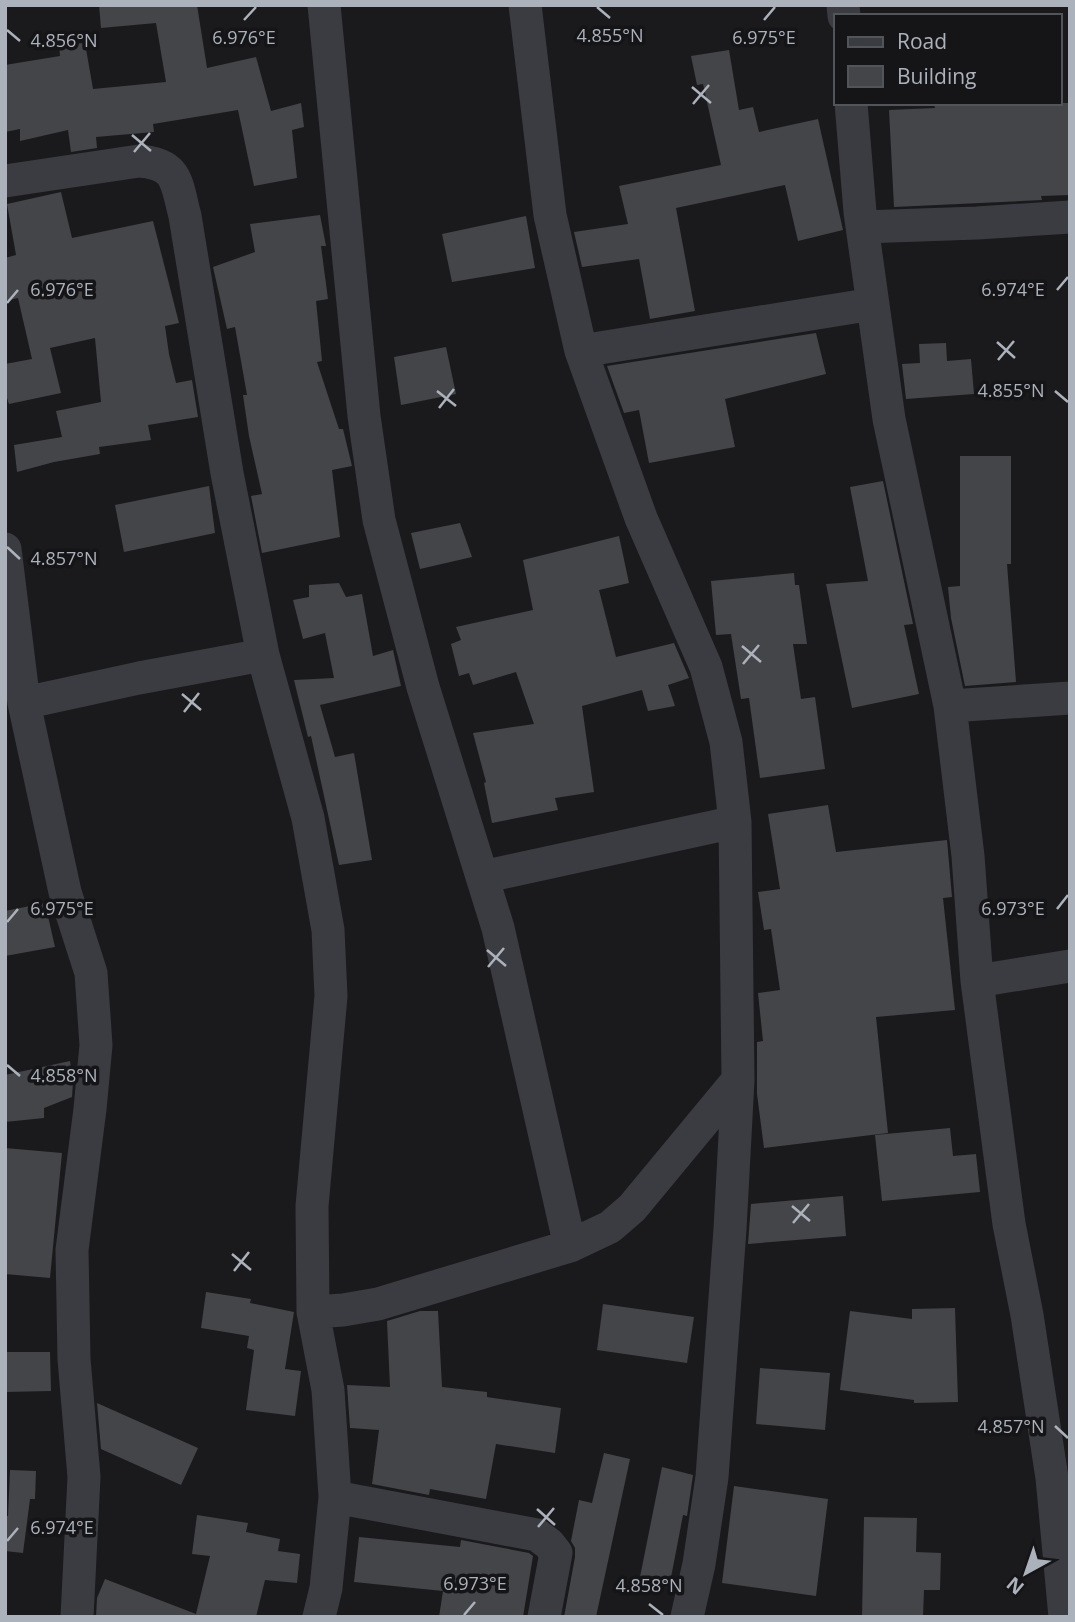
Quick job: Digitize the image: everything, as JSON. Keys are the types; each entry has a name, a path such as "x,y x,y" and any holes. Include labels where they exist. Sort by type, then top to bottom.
{"street":[{"path":"324,5 364,416 380,520 423,687 498,928 570,1246"},
{"path":"525,5 550,215 581,351 641,518 706,667 726,742 735,822 738,1080 730,1229 712,1476 699,1564 687,1617"},
{"path":"851,105 863,227 889,419 950,706 968,856 977,981 1009,1224 1061,1477 1065,1617"},
{"path":"5,180 139,161 158,163 174,176 185,216 227,473 263,656 308,818 328,930 331,996 312,1206 313,1312 328,1390 335,1497 326,1588 320,1617"},
{"path":"863,227 1070,217"},
{"path":"581,351 873,304"},
{"path":"5,549 24,703 65,892 90,973 96,1045 72,1250 74,1359 84,1477 77,1617"},
{"path":"24,703 139,678 263,656"},
{"path":"950,706 1070,698"},
{"path":"482,877 735,822"},
{"path":"977,981 1070,966"},
{"path":"313,1312 379,1304 570,1246 610,1227 632,1208 738,1080"},
{"path":"335,1497 537,1535 556,1553 544,1617"}],"building":[{"path":"99,5 197,5 207,68 256,57 271,111 301,103 304,127 292,130 297,178 254,186 238,110 153,124 154,132 96,137 97,148 71,152 68,130 20,141 20,129 5,132 5,65 60,56 59,45 85,43 93,89 166,82 156,23 101,28"},
{"path":"729,50 739,110 753,107 759,132 818,119 843,230 798,241 785,185 676,208 695,311 650,319 639,259 582,267 574,232 628,224 619,186 721,165 703,84 697,85 691,56"},
{"path":"1070,103 1070,195 1041,196 1042,200 894,207 889,110 935,108 934,105"},
{"path":"61,192 72,238 153,221 179,323 165,326 169,354 176,383 192,380 198,417 148,425 151,440 99,447 100,454 17,472 14,445 62,437 56,411 101,402 95,338 50,348 61,393 9,404 5,392 5,364 32,359 18,298 5,301 5,258 16,255 7,204"},
{"path":"320,215 326,246 321,246 328,299 316,301 322,361 317,362 339,429 343,429 352,466 332,470 340,537 262,553 251,496 262,494 249,436 243,395 247,395 235,327 227,329 213,267 255,252 250,224"},
{"path":"526,216 535,268 452,282 442,234"},
{"path":"816,333 826,374 725,399 735,447 649,463 639,410 624,413 607,366"},
{"path":"946,343 947,361 971,359 974,394 906,399 902,364 920,363 919,344"},
{"path":"446,347 456,394 401,405 394,357"},
{"path":"960,456 1011,456 1011,564 1007,564 1016,682 965,686 951,618 948,587 960,586"},
{"path":"883,481 913,624 904,625 919,694 852,708 826,584 868,581 850,487"},
{"path":"209,486 215,533 124,552 115,505"},
{"path":"460,523 472,557 420,569 411,533"},
{"path":"619,536 629,583 599,590 616,657 674,643 689,678 668,685 675,706 648,711 642,690 582,706 594,792 555,798 558,810 492,823 484,783 486,782 473,733 534,724 516,672 473,685 469,673 459,676 451,644 461,640 456,627 533,610 523,560"},
{"path":"794,573 795,585 799,585 807,644 793,644 801,699 815,697 825,769 760,778 749,698 741,699 731,634 716,635 711,581"},
{"path":"339,583 346,597 362,594 373,656 393,650 401,686 320,705 335,757 354,753 372,860 339,865 311,736 308,737 294,680 334,678 325,633 303,639 293,600 309,597 309,585"},
{"path":"828,805 836,852 947,840 952,897 943,898 955,1010 876,1017 888,1133 764,1148 757,1094 757,1042 763,1041 758,993 780,990 771,929 764,930 758,892 780,889 768,814"},
{"path":"45,903 55,947 5,956 5,911"},
{"path":"70,1061 72,1097 44,1108 44,1118 5,1122 5,1075"},
{"path":"950,1128 953,1156 976,1154 980,1192 882,1201 875,1135"},
{"path":"5,1148 62,1153 50,1278 5,1274"},
{"path":"843,1196 846,1236 748,1244 751,1204"},
{"path":"206,1292 251,1299 250,1303 294,1312 285,1369 301,1371 295,1416 246,1410 254,1350 247,1348 249,1336 201,1328"},
{"path":"603,1304 694,1317 687,1363 597,1350"},
{"path":"955,1308 958,1402 914,1403 914,1400 840,1390 850,1311 912,1319 912,1309"},
{"path":"420,1311 438,1311 442,1387 487,1392 487,1397 561,1408 555,1453 496,1444 486,1499 430,1489 429,1495 372,1484 379,1430 350,1428 347,1385 390,1387 387,1321"},
{"path":"5,1352 50,1352 51,1391 5,1392"},
{"path":"760,1368 830,1373 825,1430 756,1424"},
{"path":"97,1403 198,1448 181,1485 101,1449"},
{"path":"604,1453 630,1459 596,1617 564,1617 575,1557 575,1548 571,1541 579,1500 592,1503"},
{"path":"662,1467 693,1475 687,1516 683,1515 669,1588 639,1582"},
{"path":"10,1470 36,1471 35,1499 30,1499 23,1553 5,1551 5,1516 8,1516"},
{"path":"734,1486 828,1499 816,1596 722,1583"},
{"path":"197,1515 248,1523 246,1532 280,1539 278,1551 300,1554 297,1583 265,1580 256,1617 96,1617 97,1598 105,1579 196,1614 210,1556 192,1554"},
{"path":"864,1517 917,1518 916,1552 941,1553 940,1590 924,1590 923,1617 862,1617"},
{"path":"359,1537 460,1547 461,1540 529,1553 533,1556 523,1617 439,1617 443,1591 354,1582"}]}
